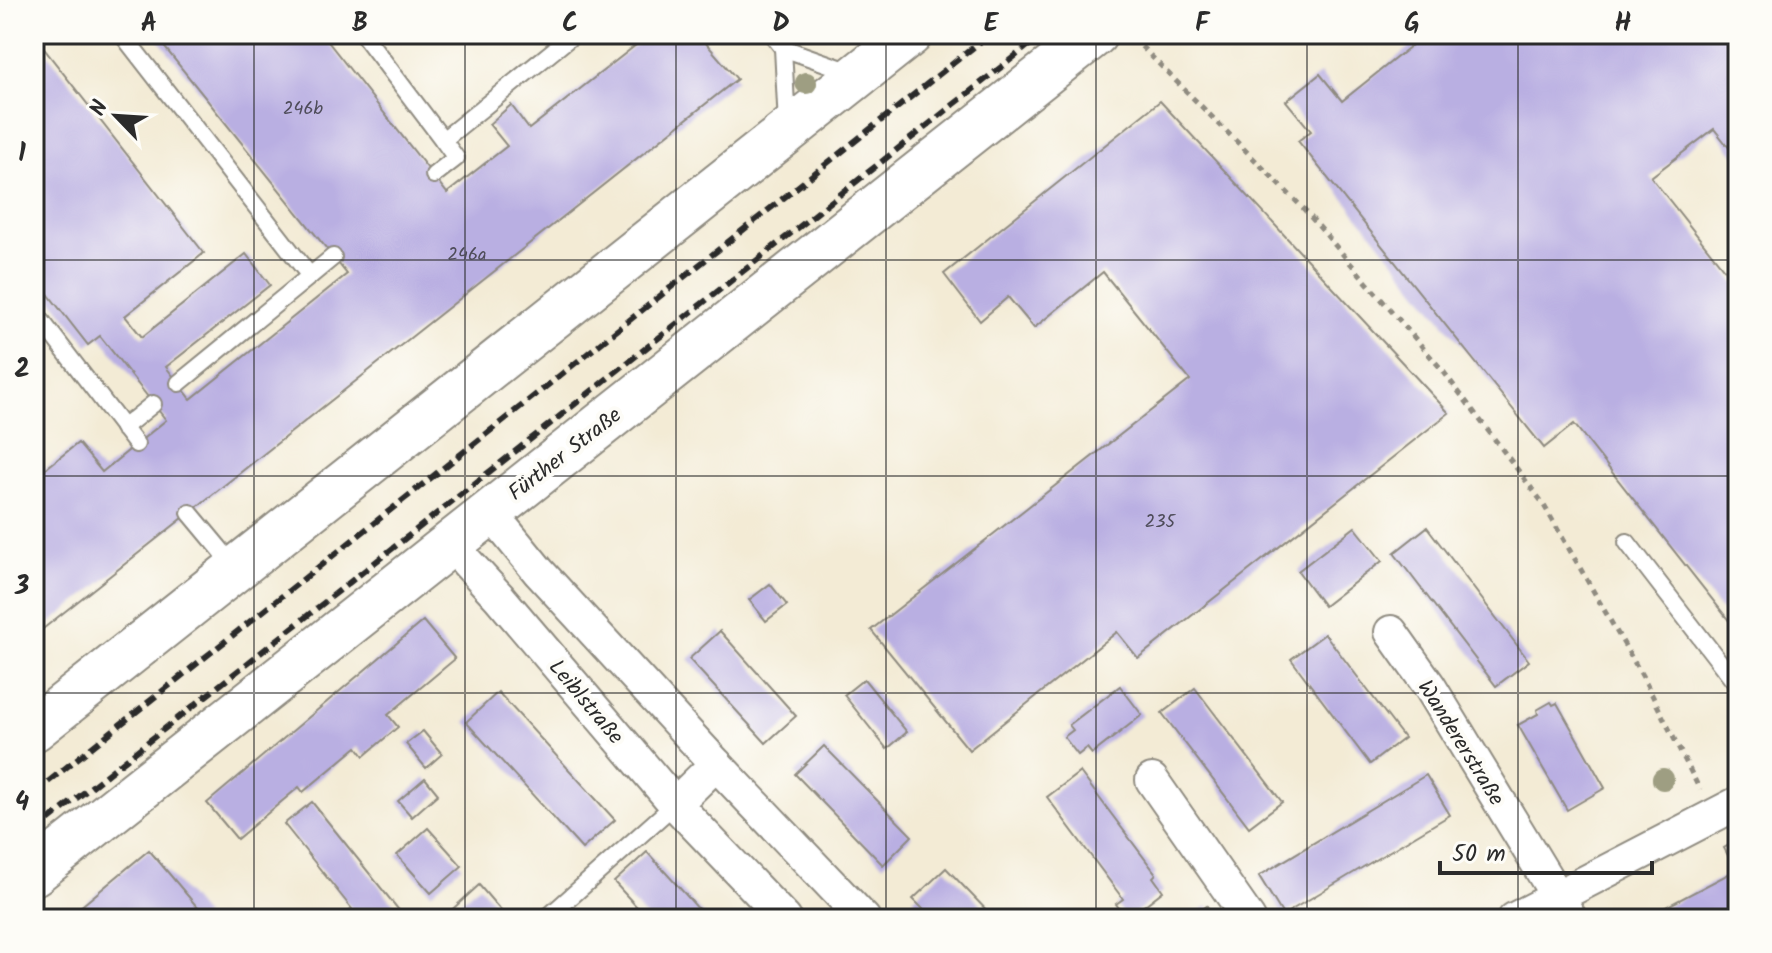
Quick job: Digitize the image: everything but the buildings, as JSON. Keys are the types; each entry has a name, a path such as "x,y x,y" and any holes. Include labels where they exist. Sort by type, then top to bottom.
{"main road":[{"path":"34,729 910,34"},
{"name":"Fürther Straße","path":"34,873 490,512 1114,36"}],"street":[{"path":"490,512 535,567 716,764 864,919"},
{"name":"Leiblstraße","path":"450,544 675,804 785,919"},
{"path":"499,597 535,567"},
{"name":"Wandererstraße","path":"1391,632 1430,687 1563,907"},
{"path":"675,804 716,764"},
{"path":"1152,780 1249,919"},
{"path":"1514,919 1563,907 1725,810"}],"lane":[{"path":"122,34 310,276"},
{"path":"363,34 456,158 434,175"},
{"path":"443,140 574,34"},
{"path":"772,34 783,48 859,75"},
{"path":"783,48 788,131"},
{"path":"179,383 333,257"},
{"path":"34,311 136,444"},
{"path":"123,428 153,404"},
{"path":"190,513 236,569"},
{"path":"1627,542 1738,686"},
{"path":"547,918 675,804"}],"path":[{"path":"1114,36 1303,208 1443,371 1542,502 1644,679 1725,810"}],"railway":[{"path":"34,793 990,34"},
{"path":"34,832 1043,34"}]}
